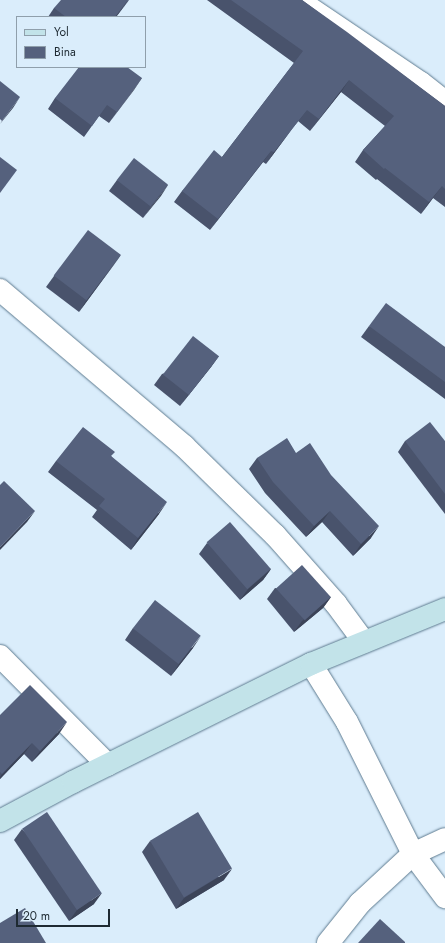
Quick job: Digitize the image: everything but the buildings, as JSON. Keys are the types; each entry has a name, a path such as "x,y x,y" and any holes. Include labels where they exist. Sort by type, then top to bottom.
{"main road":[{"path":"0,821 108,765 312,664 445,609"}],"street":[{"path":"298,0 420,83 445,102"},
{"path":"0,290 184,446 275,535 336,604 364,642"},
{"path":"0,656 108,765"},
{"path":"312,664 347,722 413,854 445,897"},
{"path":"328,943 360,903 413,854 445,839"}]}
